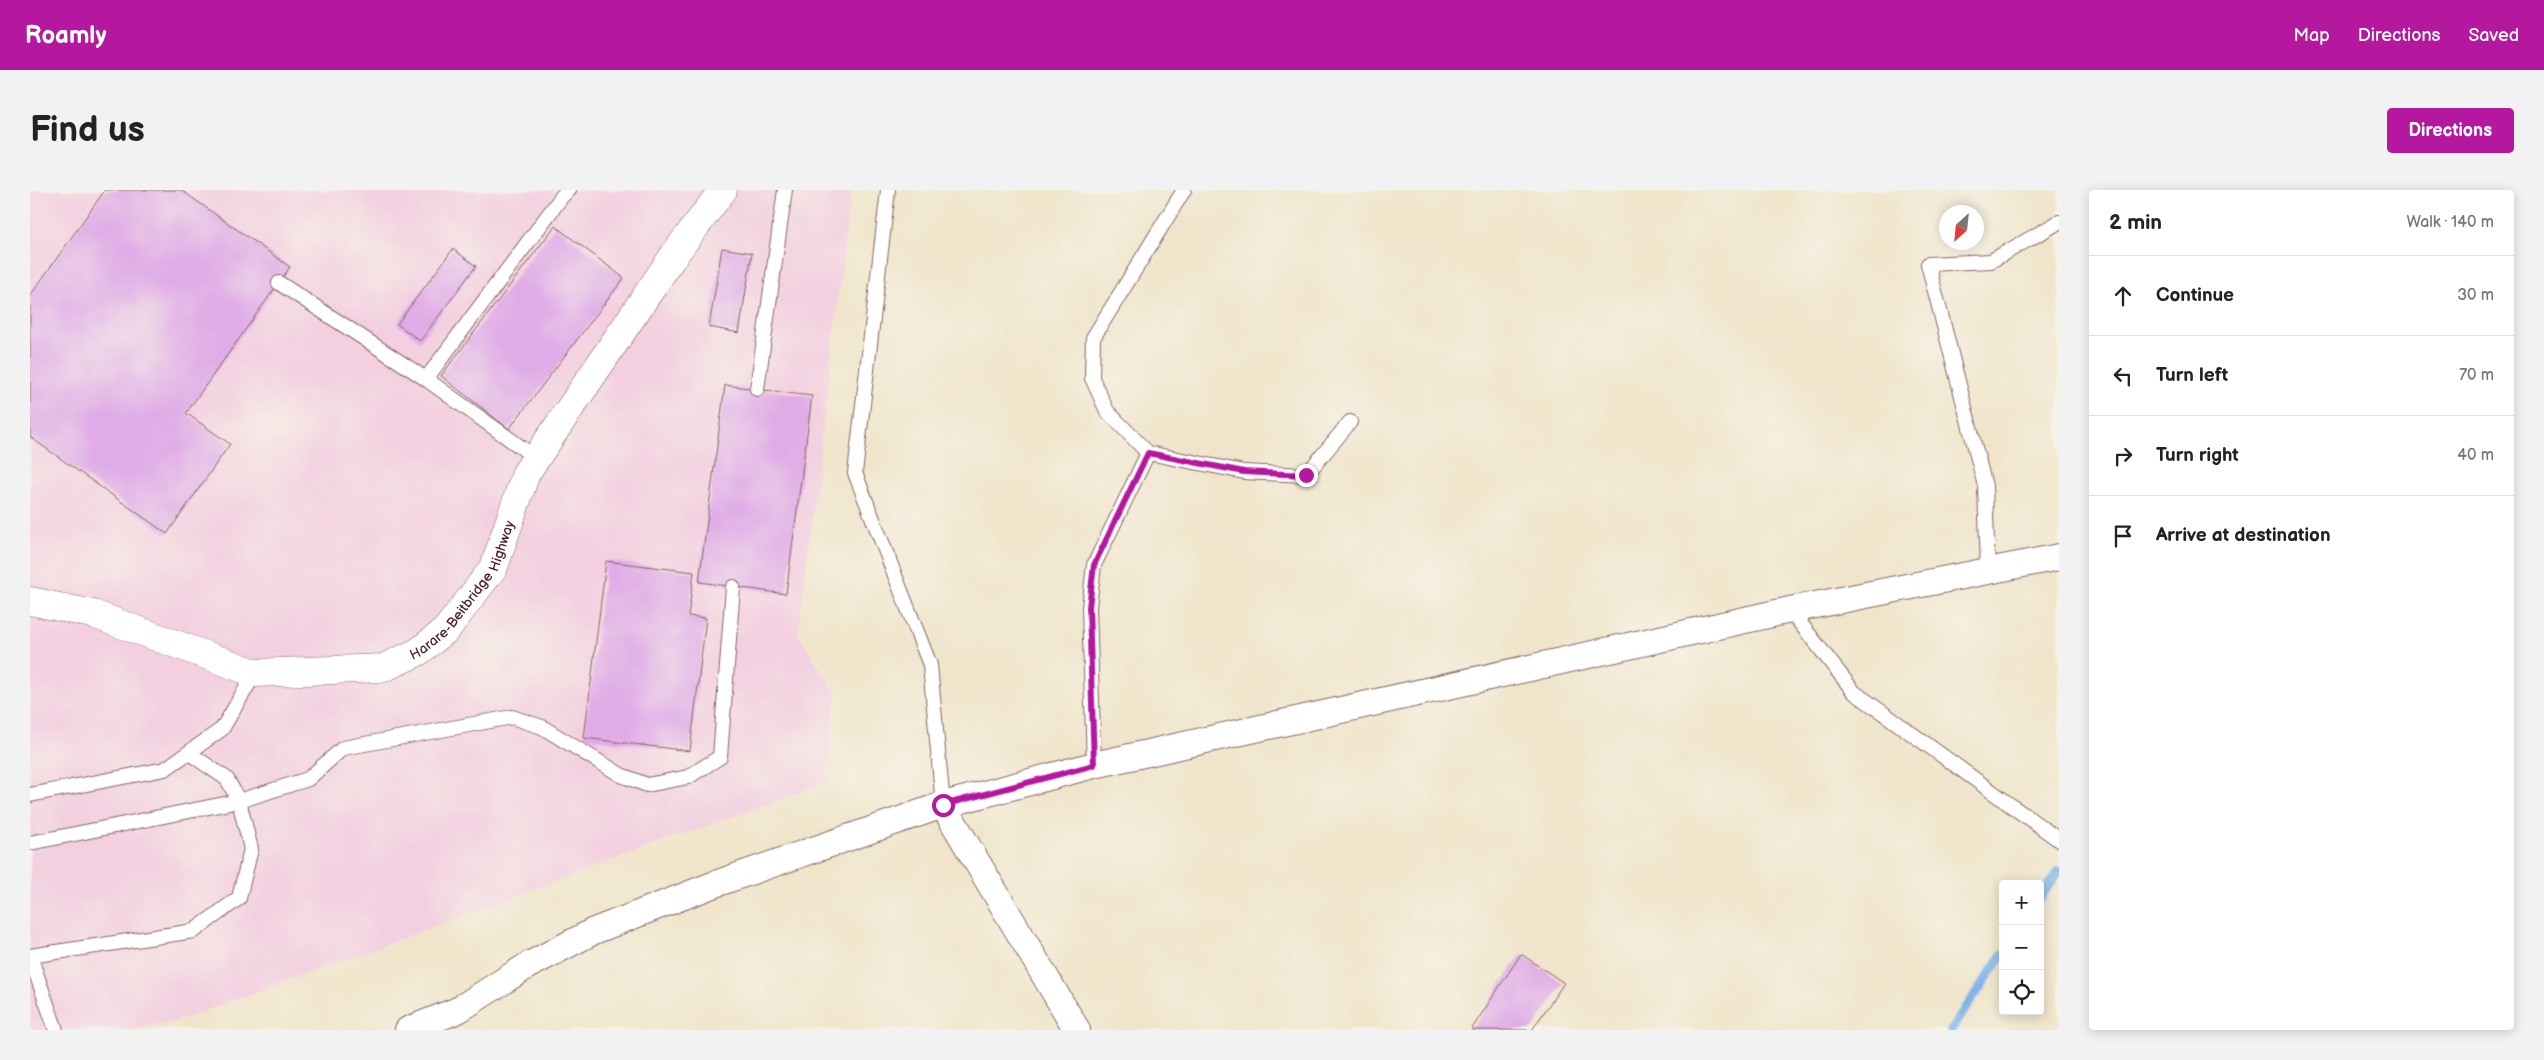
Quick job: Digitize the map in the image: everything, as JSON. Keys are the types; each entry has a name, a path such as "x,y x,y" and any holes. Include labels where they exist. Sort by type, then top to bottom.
{"highway":[{"name":"Harare-Beitbridge Highway","path":"30,600 93,614 255,674 383,668 418,652 446,630 494,567 526,474 674,255 723,190"}],"street":[{"path":"408,1030 458,1010 527,966 594,931 715,884 943,805 1094,765 1790,610 2059,557"},
{"path":"943,805 1078,1030"}],"lane":[{"path":"426,379 563,195 569,190"},
{"path":"757,389 785,190"},
{"path":"888,190 855,472 930,665 943,805"},
{"path":"1184,190 1093,338 1092,378 1107,411 1148,453 1244,472 1306,475 1350,422"},
{"path":"1988,571 1984,486 1928,264 1991,261 2059,222"},
{"path":"279,283 426,379 536,458"},
{"path":"1094,765 1089,607 1094,565 1148,453"},
{"path":"30,843 239,801 308,779 343,748 512,717 542,727 621,775 647,785 688,777 720,757 733,587"},
{"path":"1790,610 1854,692 2059,840"},
{"path":"30,795 165,769 222,729 255,674"},
{"path":"56,1030 30,956 194,931 239,898 251,849 239,801 227,779 189,752"}],"shaded area":[{"path":"30,190 851,190 798,635 837,694 826,782 174,1022 125,1030 30,1030"}],"building":[{"path":"105,190 181,190 290,267 186,413 230,444 167,534 30,437 30,296"},
{"path":"555,226 624,278 509,429 441,376"},
{"path":"722,248 752,253 739,333 709,327"},
{"path":"453,249 476,266 420,341 397,324"},
{"path":"725,385 812,396 786,594 699,582"},
{"path":"606,561 694,572 688,616 706,618 690,751 584,738"},
{"path":"1521,954 1564,983 1532,1030 1471,1030"}],"waterway":[{"path":"2044,892 2059,871"},
{"path":"1951,1030 1999,960"}],"route":[{"path":"943,805 1094,765 1089,607 1094,565 1148,453 1244,472 1306,475"}]}
